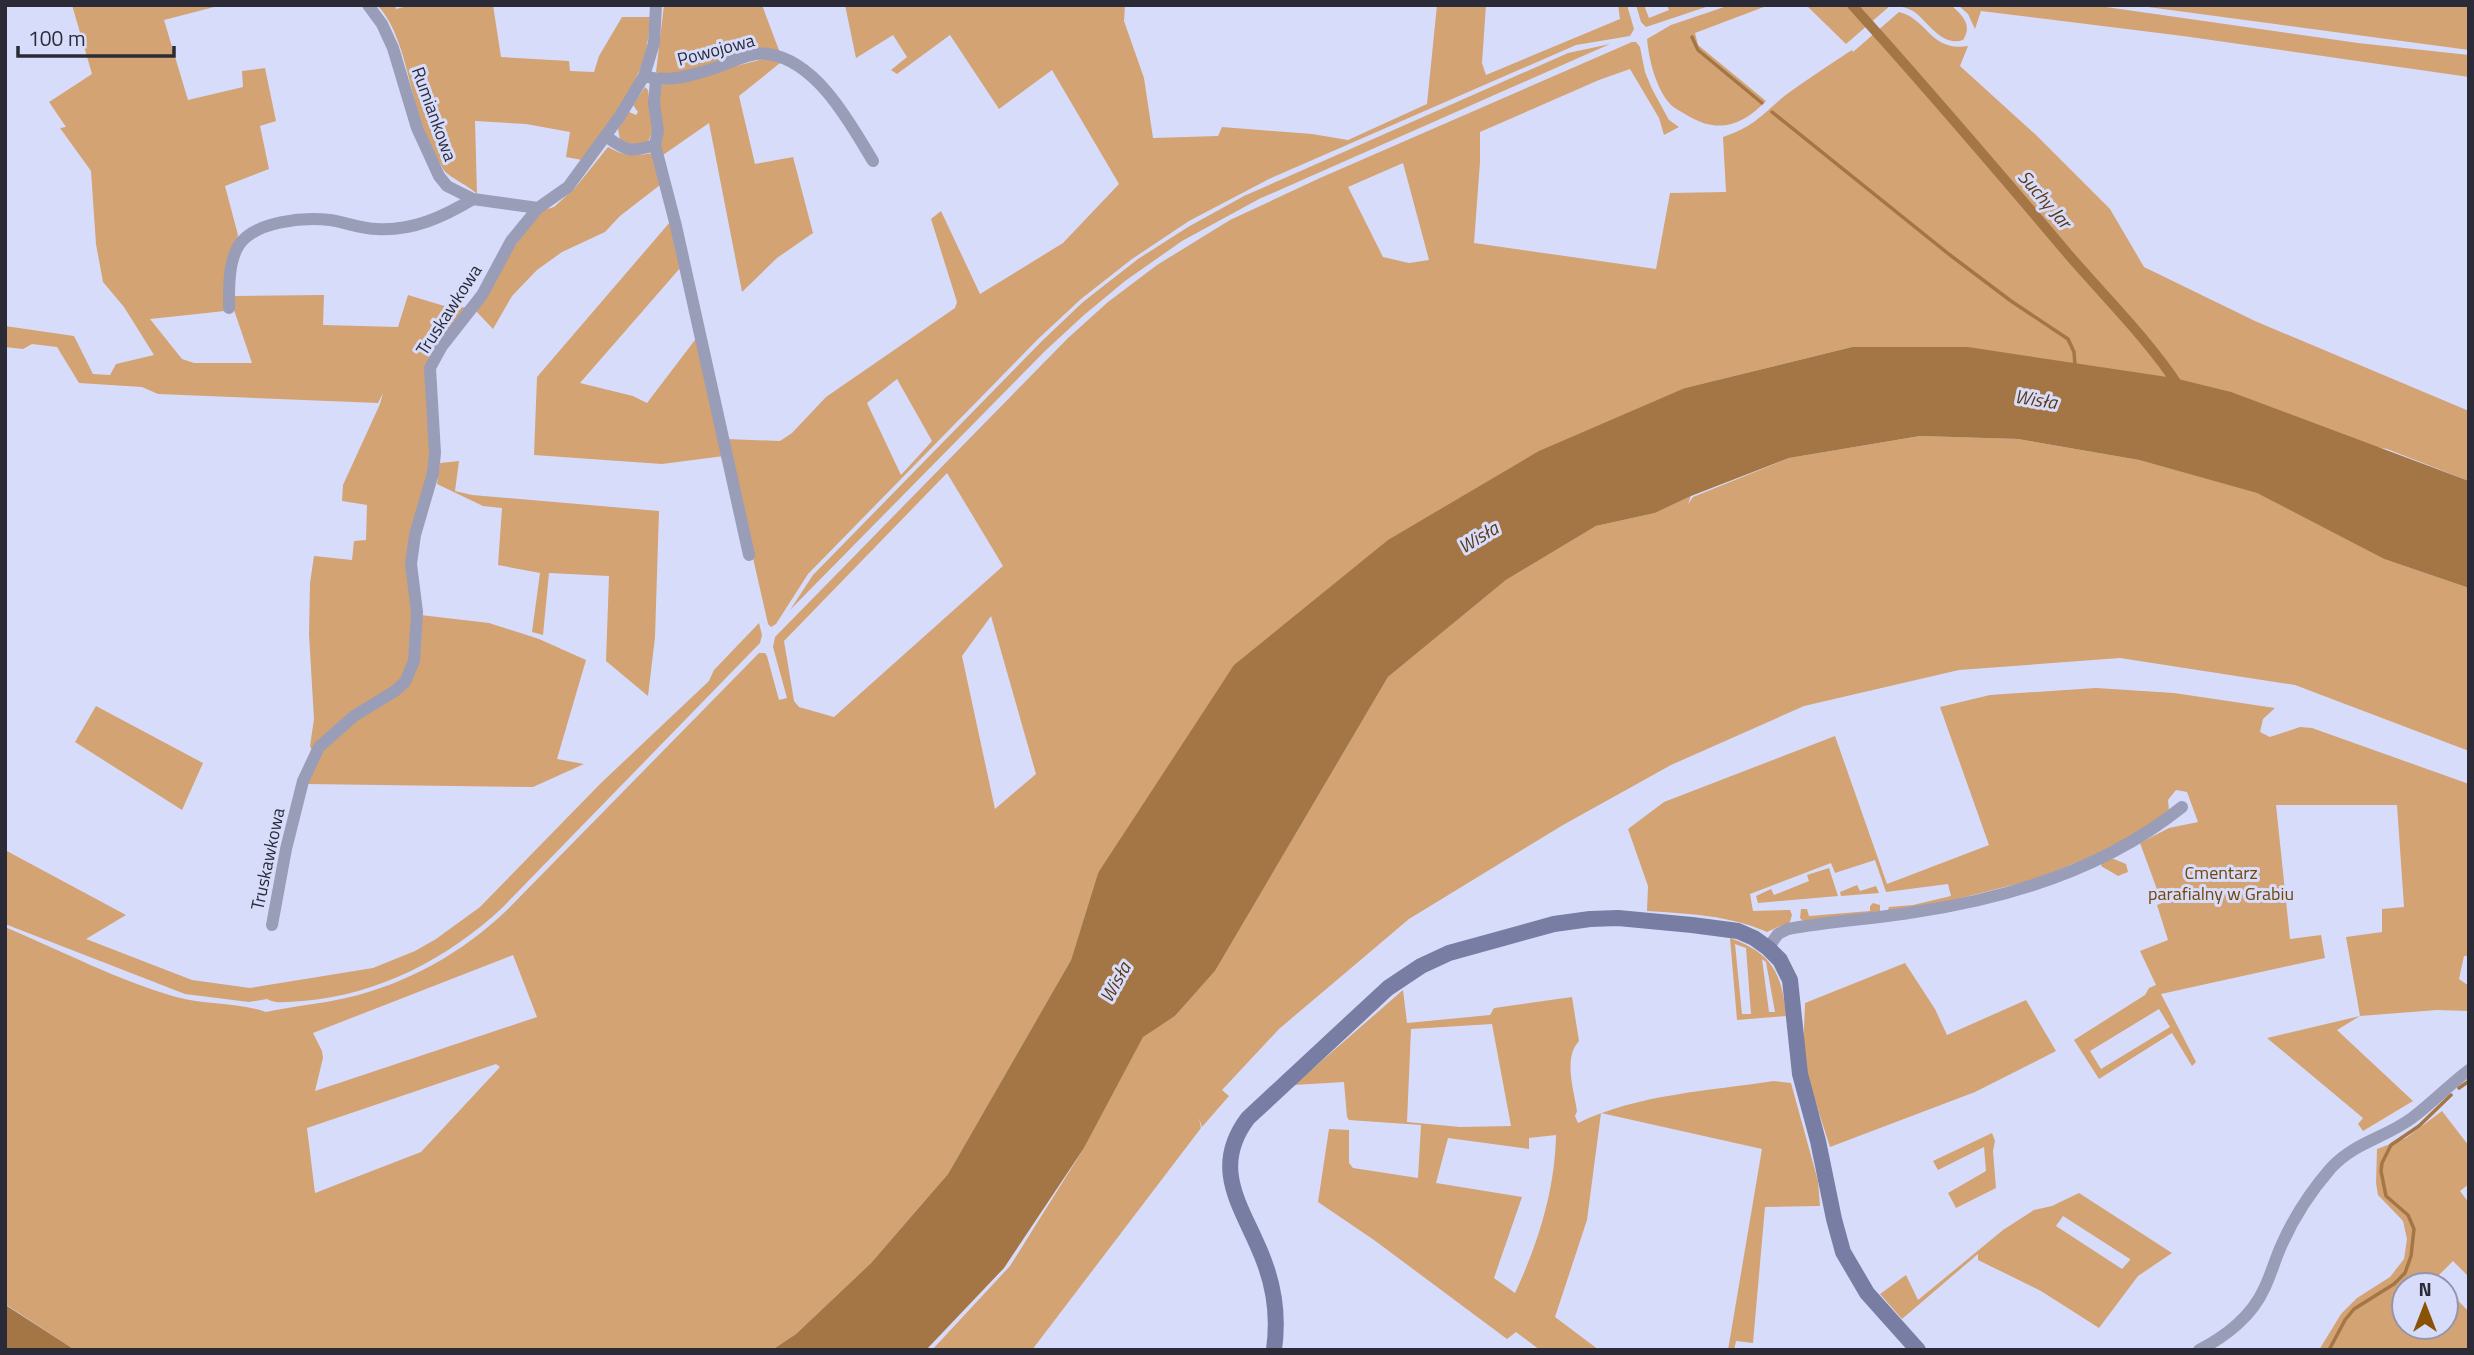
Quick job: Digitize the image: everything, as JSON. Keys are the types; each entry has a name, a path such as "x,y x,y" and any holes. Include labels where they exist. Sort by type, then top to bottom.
{"street":[{"name":"Rumiankowa","path":"368,5 382,23 393,48 417,128 439,176 447,186 473,199 538,208"},
{"name":"Truskawkowa","path":"272,925 286,849 303,780 319,747 354,716 400,687 410,673 414,661 417,612 411,564 415,536 433,473 435,453 430,368 442,346 482,295 511,241 538,208 568,187 650,78 656,5"},
{"name":"Powojowa","path":"650,78 676,79 753,55 768,54 799,66 825,89 873,161"},
{"path":"650,78 658,131 655,145 676,226 749,555"},
{"path":"607,137 618,146 634,152 655,145"},
{"path":"229,308 230,276 240,243 267,226 307,219 329,220 375,230 412,226 431,222 473,199"},
{"path":"1768,948 1778,934 1788,929 1929,910 2043,881 2111,855 2182,807"},
{"path":"1273,1350 1276,1318 1268,1273 1231,1182 1229,1161 1233,1143 1243,1124 1263,1101 1388,989 1421,965 1449,953 1553,924 1618,918 1728,929 1754,938 1768,948 1785,967 1792,986 1800,1074 1843,1252 1867,1293 1918,1350"},
{"path":"2199,1350 2224,1335 2256,1303 2294,1222 2334,1165 2367,1140 2412,1118 2469,1070"}],"green space":[{"path":"72,5 222,5 164,20 188,100 243,87 242,71 265,68 276,121 260,126 269,169 225,186 238,235 225,311 150,319 182,359 194,363 252,363 232,296 324,295 323,325 398,327 408,295 451,308 468,307 428,369 430,467 418,514 412,614 489,623 539,639 586,660 557,759 584,764 533,787 306,784 317,761 310,746 314,719 309,635 310,583 314,556 352,560 354,541 366,540 367,505 342,501 343,485 383,393 378,403 158,394 142,387 79,383 57,347 32,344 23,349 5,347 5,326 74,336 93,374 110,375 116,364 154,355 124,307 103,282 96,244 91,171 60,128 66,127 49,102 92,74"},
{"path":"377,5 395,5 396,9 411,5 493,5 501,57 569,61 570,71 594,72 599,56 622,17 650,17 643,61 630,91 582,160 566,157 570,132 526,124 475,121 477,194 446,172 438,160 419,116 394,31"},
{"path":"664,5 762,5 780,53 667,76 656,72"},
{"path":"845,5 1125,5 1124,21 1144,78 1153,138 1218,136 1222,127 1312,134 1348,140 1427,104 1437,5 1486,5 1482,63 1486,75 1620,19 1618,5 1627,5 1634,29 1630,36 1576,45 1269,179 1189,221 1132,259 1081,299 1038,339 808,574 776,624 771,627 768,624 726,439 780,441 792,433 826,397 955,308 957,302 931,219 941,211 980,294 1063,243 1119,184 1052,70 999,109 950,35 897,74 891,70 907,57 893,35 856,58","holes":["897,379 932,441 901,475 867,403"]},
{"path":"1636,5 1644,5 1649,18 1669,10 1667,5 1712,5 1646,27 1641,22"},
{"path":"1730,5 1769,5 1695,33 1698,45 1766,101 1738,122 1718,126 1696,120 1671,105 1654,74 1647,39 1671,25"},
{"path":"1806,5 1891,5 1846,44"},
{"path":"1891,5 1951,5 1965,21 1966,35 1963,40 1948,40 1941,37 1913,11"},
{"path":"1958,5 2092,5 2358,43 2469,55 2469,77 2183,36 1981,11 1975,29 1968,14"},
{"path":"2133,5 2469,5 2469,50"},
{"path":"1899,12 1917,21 1945,44 1955,47 1968,46 1960,66 2036,135 2110,209 2144,267 2255,321 2469,411 2469,481 2387,449 1852,347 1685,388 1098,873 1071,960 948,1174 871,1263 796,1334 772,1350 75,1350 5,1304 5,927 111,974 176,997 266,1012 346,998 412,975 433,965 490,926 759,653 765,653 767,656 779,700 787,698 773,647 775,637 1068,338 1108,302 1157,265 1230,220 1320,178 1636,42 1640,47 1652,89 1669,120 1679,127 1664,135 1659,118 1630,69 1480,132 1474,243 1656,269 1670,193 1726,192 1723,137 1751,124 1795,88 1852,50 1853,52","holes":["1403,163 1429,260 1409,263 1383,257 1348,187","947,473 1003,566 834,717 799,707 794,701 784,641","991,616 1036,774 995,809 962,656","513,955 537,1017 315,1091 323,1058 313,1033","496,1064 500,1067 421,1152 315,1193 307,1128"]},
{"path":"1610,44 1259,199 1182,241 1125,281 1045,351 790,610 813,575 1043,340 1083,302 1138,259 1244,196 1568,53"},
{"path":"767,58 780,63 739,96 755,164 793,157 813,233 777,258 742,292 709,123 663,155 660,146 659,86"},
{"path":"645,87 648,90 653,129 649,140 638,146 620,140 618,129 629,112 636,115 638,112 633,105"},
{"path":"608,147 631,155 654,153 660,185 620,216 605,232 562,252 537,270 512,296 493,329 476,311 506,258 540,211 554,207 575,188"},
{"path":"670,222 681,267 580,383 633,396 647,403 698,336 724,456 662,464 534,455 537,377"},
{"path":"1920,436 2018,439 2139,460 2258,493 2384,559 2469,588 2469,751 2295,685 2120,658 1959,670 1804,706 1671,765 1563,825 1409,919 1279,1029 1222,1090 1229,1096 1202,1127 1199,1118 1201,1128 1032,1350 932,1350 1010,1266 1084,1148 1143,1036 1175,1016 1215,971 1388,677 1506,580 1596,526 1655,513 1691,496 1688,504 1693,497 1789,458"},
{"path":"459,461 455,491 472,495 659,511 655,637 648,696 606,661 609,576 549,573 543,635 532,632 540,573 498,565 502,508 483,506 437,484 440,463"},
{"path":"759,623 762,635 760,643 503,907 436,958 385,982 358,991 303,1001 275,1002 267,999 249,1002 185,994 5,924 5,850 126,915 86,939 192,980 250,988 373,968 415,951 480,907 601,783 709,681 714,670"},
{"name":"Cmentarz parafialny w Grabiu","path":"2096,688 2174,693 2275,708 2263,719 2260,732 2270,737 2300,727 2312,728 2469,784 2469,956 2464,956 2459,979 2469,986 2469,1011 2437,1010 2360,1016 2346,937 2382,932 2382,909 2404,907 2397,805 2276,805 2290,939 2321,935 2325,958 2161,994 2196,1062 2192,1066 2172,1033 2099,1079 2074,1040 2145,995 2149,988 2156,985 2140,951 2168,940 2157,905 2162,903 2140,843 2169,828 2198,822 2187,792 2176,790 2168,800 2169,811 2126,842 2036,879 1914,910 1888,910 1889,907 1913,905 1951,896 1948,884 1886,892 1875,860 1835,873 1831,863 1750,894 1753,911 1790,910 1792,915 1789,925 1767,932 1723,919 1647,911 1648,886 1628,829 1664,802 1835,736 1887,884 1989,845 1940,707 1990,695","holes":["2159,1009 2170,1027 2101,1069 2090,1051"]},
{"path":"96,706 203,763 182,810 75,742"},
{"path":"2108,859 2126,864 2128,872 2118,876 2101,866 2102,862"},
{"path":"1829,868 1838,896 1758,903 1756,896 1771,889 1774,895 1809,881 1807,875"},
{"path":"1857,885 1860,891 1876,886 1879,893 1841,896 1840,892"},
{"path":"1873,903 1880,905 1880,911 1803,921 1800,918 1801,909 1807,909 1809,916 1870,911"},
{"path":"1730,938 1756,950 1772,967 1778,976 1786,1016 1737,1020","holes":["1735,944 1746,948 1751,1014 1742,1014","1762,959 1766,962 1775,1012 1769,1012"]},
{"path":"1905,963 1935,1009 1947,1035 2026,1000 2056,1051 1975,1092 1830,1147 1803,1057 1805,1003"},
{"path":"1403,990 1407,1023 1490,1015 1494,1008 1572,997 1579,1041 1574,1048 1571,1065 1577,1111 1575,1116 1578,1123 1601,1113 1587,1220 1555,1317 1599,1350 1540,1350 1516,1332 1507,1339 1318,1202 1329,1129 1349,1130 1349,1163 1353,1168 1418,1178 1421,1125 1349,1120 1344,1082 1294,1085","holes":["1492,1024 1511,1126 1460,1127 1407,1122 1411,1029","1556,1135 1544,1216 1515,1293 1494,1278 1522,1197 1436,1183 1448,1138 1529,1149 1529,1138"]},
{"path":"2360,1016 2337,1030 2413,1101 2363,1131 2358,1124 2363,1118 2267,1038"},
{"path":"1774,1081 1791,1083 1818,1181 1820,1206 1765,1207 1753,1343 1736,1341 1734,1350 1728,1350 1762,1149 1602,1113 1674,1095"},
{"path":"2442,1111 2469,1146 2469,1184 2460,1191 2469,1203 2469,1277 2453,1261 2443,1271 2395,1271 2404,1259 2407,1239 2403,1221 2378,1195 2377,1149 2406,1138"},
{"path":"1992,1133 1995,1141 1993,1151 1996,1188 1956,1208 1948,1193 1986,1171 1984,1147 1938,1170 1933,1161"},
{"path":"2079,1193 2172,1253 2138,1276 2099,1328 2041,1291 1978,1260 1978,1254 1902,1319 1880,1294 1906,1275 1918,1300 2003,1230 2034,1210 2052,1206","holes":["2063,1216 2130,1259 2122,1269 2056,1226"]},
{"path":"2390,1277 2390,1341 2460,1341 2460,1303 2469,1312 2469,1350 2319,1350 2341,1314 2357,1298"}],"water":[{"name":"Wisła","path":"1852,347 1968,347 2174,378 2231,392 2469,481 2469,588 2384,559 2257,493 2139,460 2018,439 1920,436 1789,458 1655,513 1596,526 1506,580 1388,677 1215,971 1175,1016 1143,1037 1084,1148 1004,1268 926,1350 772,1350 796,1334 871,1263 948,1174 1071,960 1098,873 1234,665 1388,540 1539,451 1685,388"},
{"path":"5,1304 7,1306 75,1350 5,1350"}],"waterway":[{"name":"Suchy Jar","path":"1852,5 2141,336 2180,388"},
{"path":"1692,37 1698,50 1762,103"},
{"path":"1772,112 1950,255 2068,339 2074,352 2075,365"},
{"path":"2459,1088 2469,1081"},
{"path":"2329,1350 2354,1309 2394,1284 2405,1273 2411,1256 2414,1229 2408,1215 2386,1196 2382,1163 2391,1145 2419,1126 2451,1095"}]}
